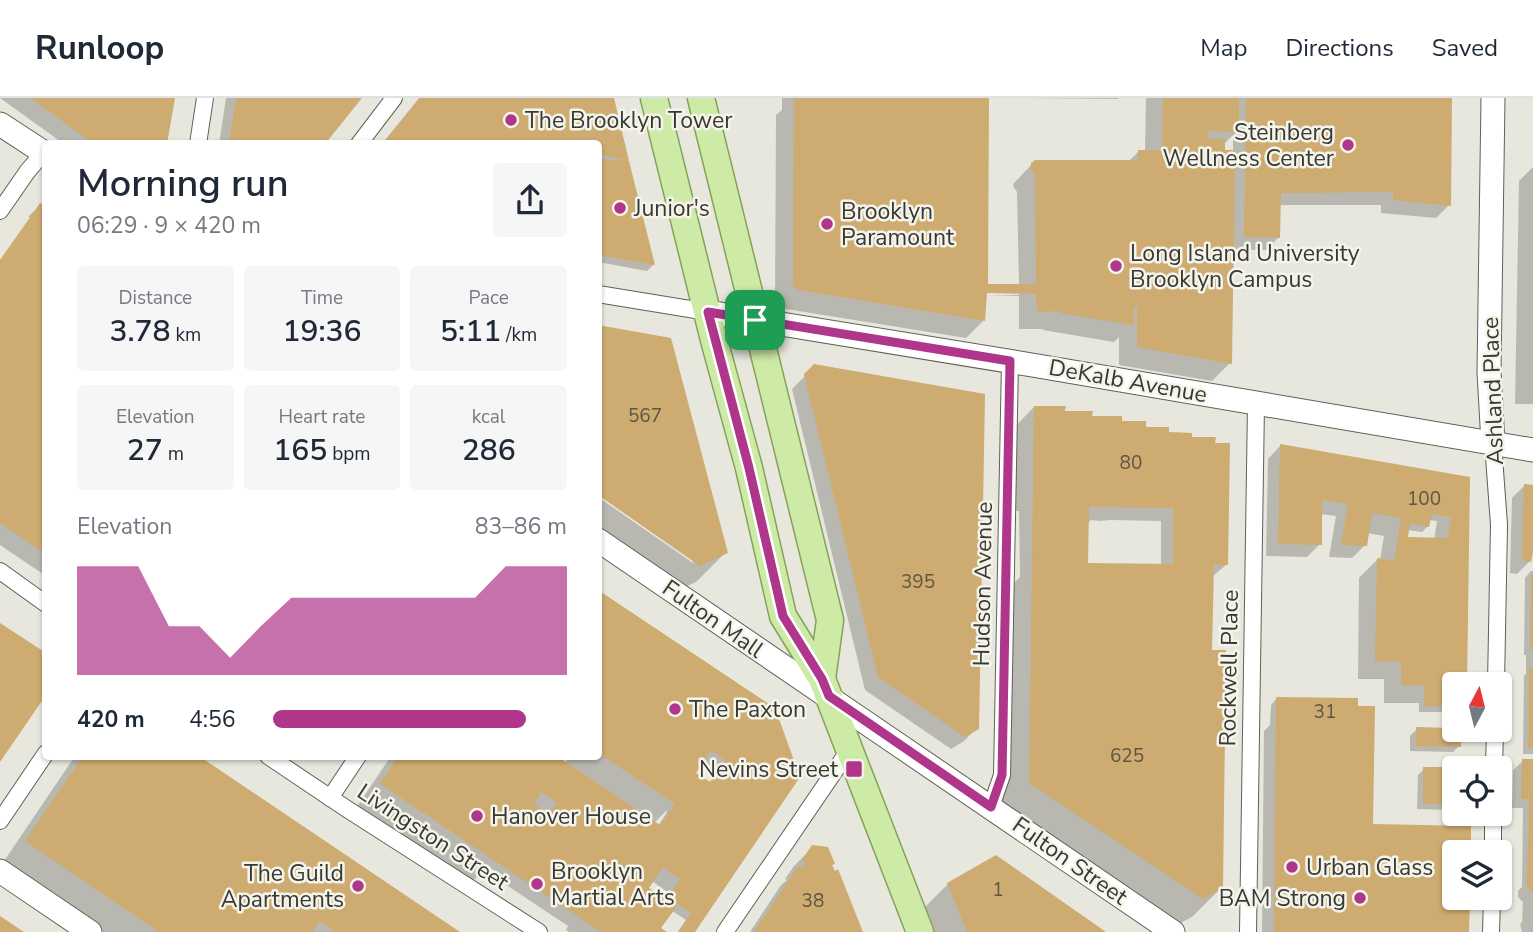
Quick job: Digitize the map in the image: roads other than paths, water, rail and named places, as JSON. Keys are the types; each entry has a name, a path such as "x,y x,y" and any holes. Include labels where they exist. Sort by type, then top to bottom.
{"main road":[{"path":"654,98 749,468 783,616 826,688 920,932"},
{"path":"701,98 830,620 826,688"},
{"name":"Ashland Place","path":"1493,98 1489,372 1493,443"},
{"path":"0,124 42,152"},
{"name":"DeKalb Avenue","path":"708,312 1533,450"},
{"name":"Fulton Mall","path":"602,543 764,655 826,688"},
{"name":"Fulton Street","path":"826,688 991,807 1173,932"},
{"path":"0,871 90,932"}],"street":[{"path":"199,140 205,98"},
{"path":"362,140 394,98"},
{"path":"0,211 42,155"},
{"name":"DeKalb Avenue","path":"602,294 708,312"},
{"name":"Hudson Avenue","path":"991,807 1002,775 1010,361"},
{"name":"Rockwell Place","path":"1248,932 1256,404"},
{"name":"Ashland Place","path":"1493,443 1499,525 1496,672"},
{"path":"0,572 42,601"},
{"path":"725,932 849,750"},
{"path":"0,821 42,759"},
{"name":"Livingston Street","path":"274,760 539,932"},
{"path":"330,798 355,760"},
{"path":"1491,932 1492,910"}],"place":[{"name":"The Brooklyn Tower","path":"511,120"},
{"name":"Steinberg Wellness Center","path":"1348,145"},
{"name":"Junior's","path":"620,208"},
{"name":"Brooklyn Paramount","path":"827,224"},
{"name":"Long Island University Brooklyn Campus","path":"1116,266"},
{"name":"The Paxton","path":"675,709"},
{"name":"Nevins Street","path":"854,769"},
{"name":"Hanover House","path":"477,816"},
{"name":"Urban Glass","path":"1292,867"},
{"name":"Brooklyn Martial Arts","path":"537,884"},
{"name":"The Guild Apartments","path":"358,886"},
{"name":"BAM Strong","path":"1360,898"}]}
